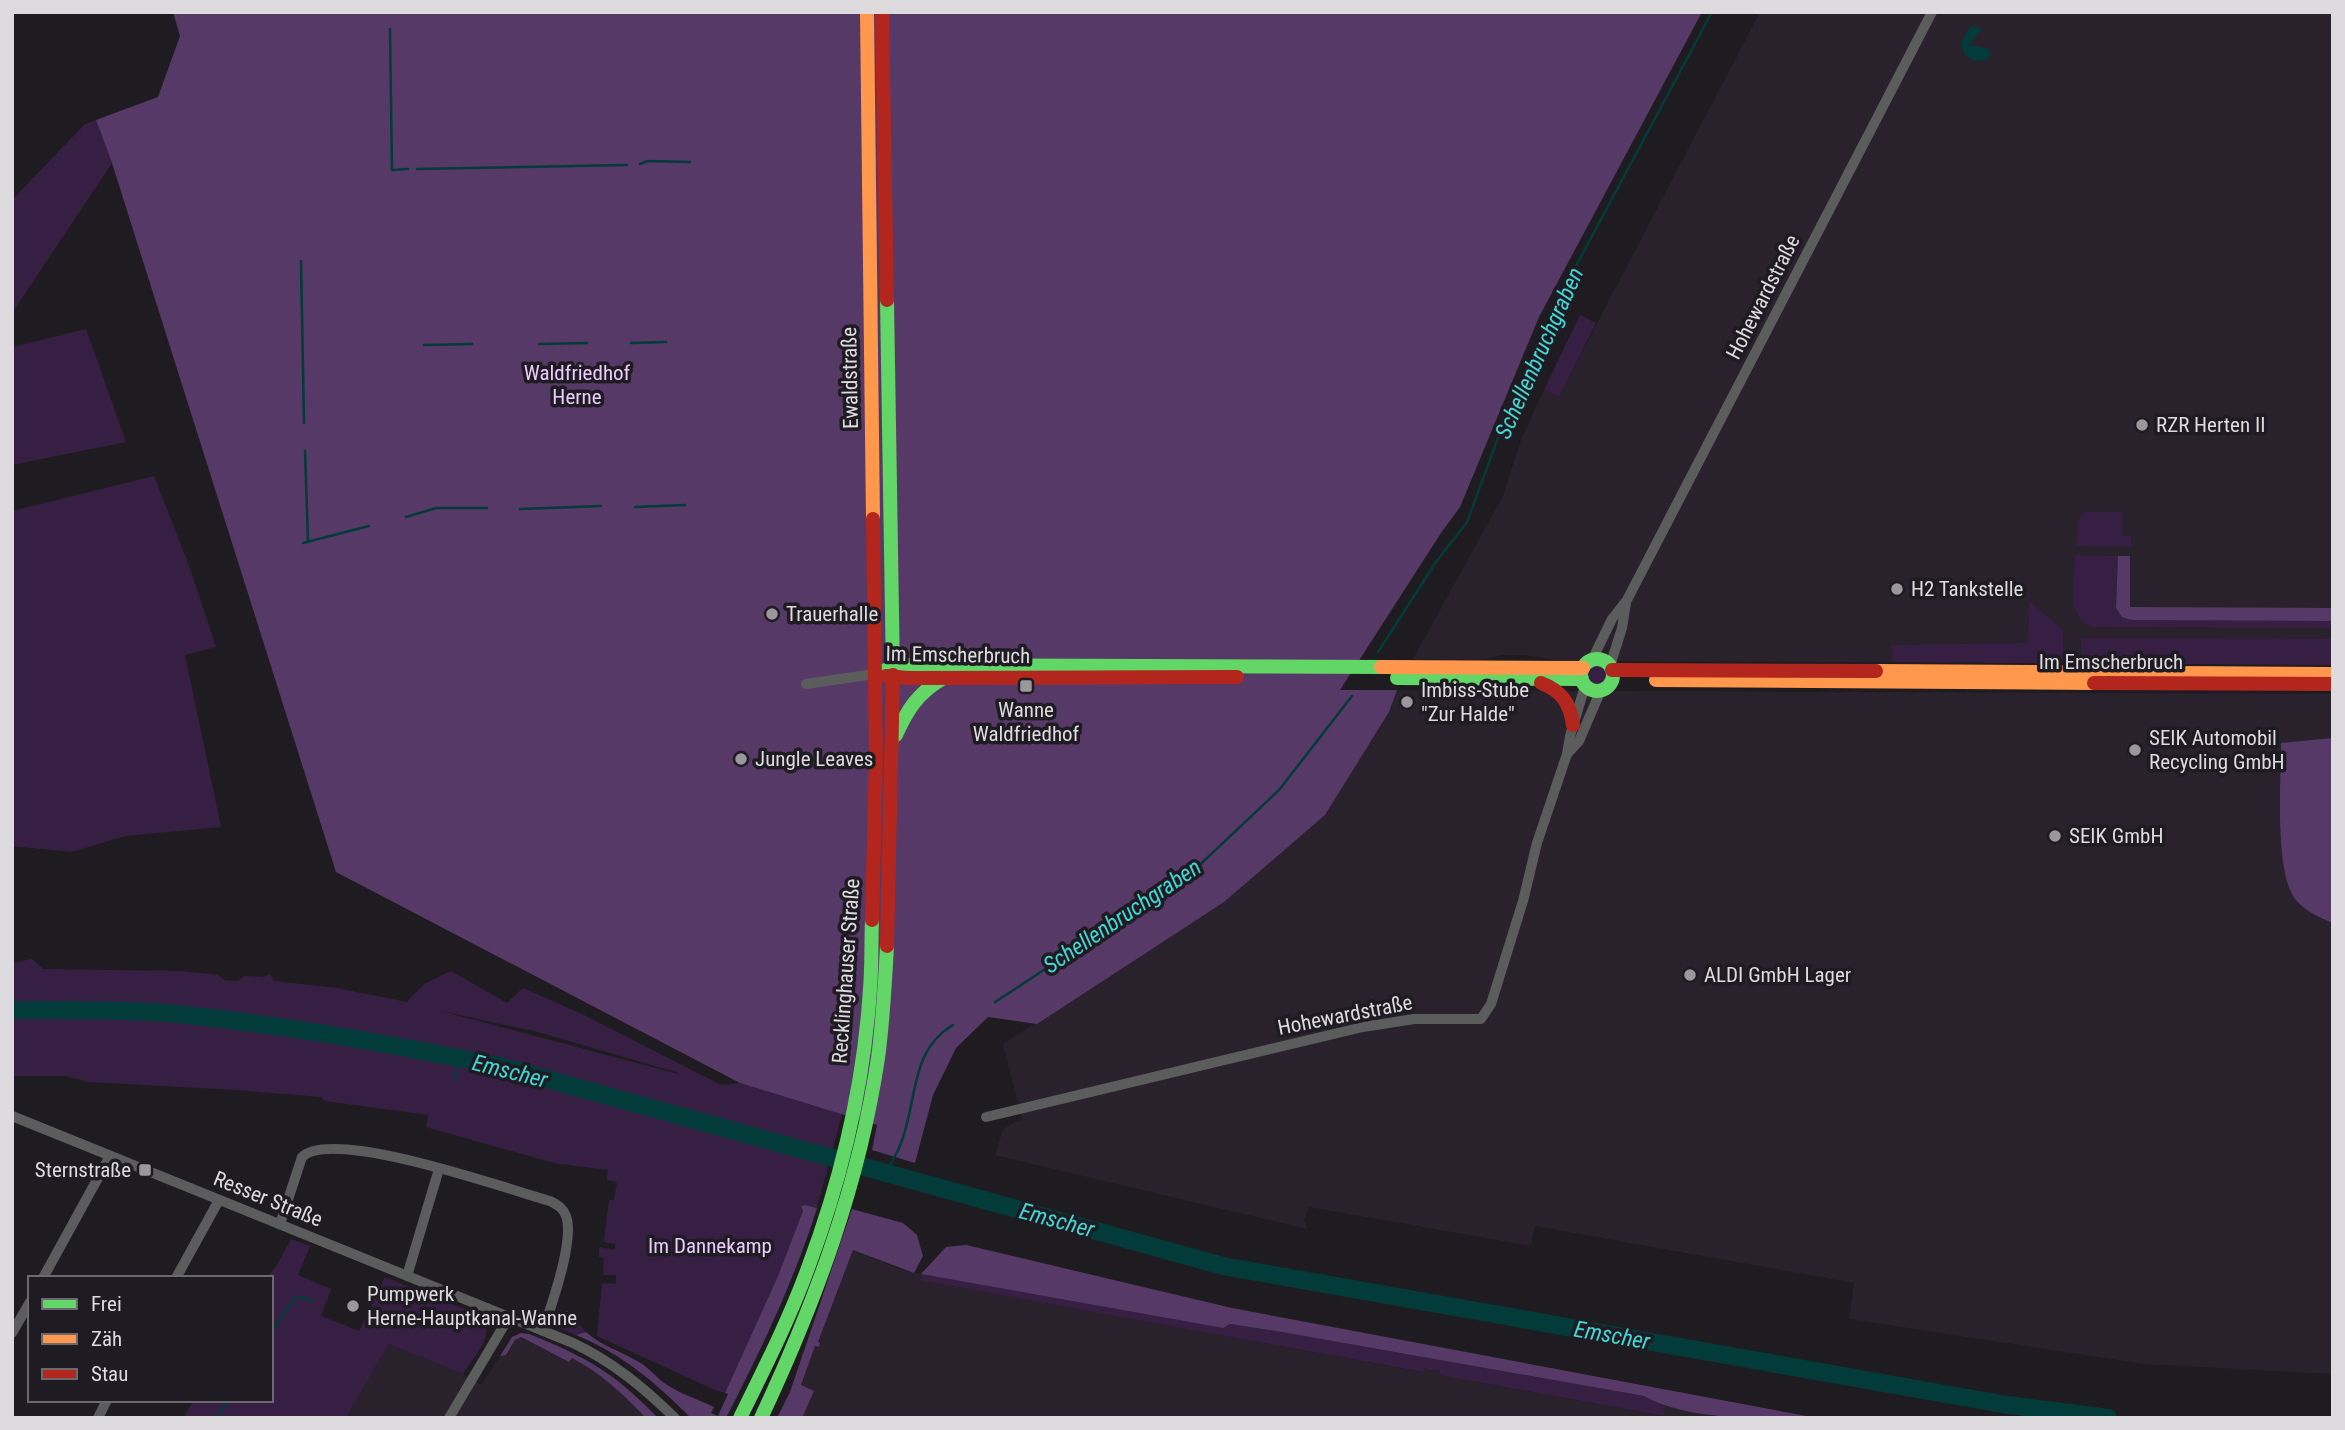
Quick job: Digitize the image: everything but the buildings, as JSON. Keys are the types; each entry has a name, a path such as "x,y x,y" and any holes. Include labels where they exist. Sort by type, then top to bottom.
{"main road":[{"name":"Ewaldstraße","path":"867,12 874,674"},
{"name":"Ewaldstraße","path":"882,12 894,672"},
{"name":"Im Emscherbruch","path":"894,672 943,678 1527,679 1585,673 1602,660 1612,672 2333,684"},
{"name":"Recklinghauser Straße","path":"761,1418 793,1353 812,1305 851,1185 878,1059 886,986 894,672"},
{"path":"1601,690 1608,686 1612,672"},
{"name":"Im Emscherbruch","path":"874,674 1585,673"},
{"name":"Im Emscherbruch","path":"1585,673 1590,689 1601,690"},
{"name":"Recklinghauser Straße","path":"740,1418 782,1332 821,1232 846,1142 862,1065 870,990 876,833 874,674"},
{"name":"Im Emscherbruch","path":"1888,676 2333,674"},
{"path":"894,740 917,696 943,678"},
{"path":"1527,679 1554,687 1566,696 1573,725"}],"street":[{"name":"Hohewardstraße","path":"986,1117 1363,1027 1414,1019 1482,1019 1491,1004 1523,901 1537,843 1567,754 1585,673 1612,619 1627,600 1932,12"},
{"name":"Hohewardstraße","path":"1612,672 1627,600"},
{"path":"806,684 874,674"},
{"name":"Hohewardstraße","path":"1567,754 1579,741 1601,690"},
{"name":"Resser Straße","path":"12,1116 596,1354 642,1387 675,1418"},
{"path":"280,1224 299,1163 307,1152 313,1149 339,1148 393,1156 550,1201 563,1209 569,1225 558,1283 543,1331"},
{"path":"44,1276 110,1156"},
{"path":"407,1276 439,1169"},
{"path":"177,1276 219,1200"},
{"path":"12,1333 28,1305"},
{"path":"449,1418 509,1317"},
{"path":"98,1418 106,1402"}],"shaded area":[{"path":"1760,12 2333,12 2333,664 1561,661 1525,655 1503,655 1481,660 1413,659 1503,496 1522,437 1544,390 1559,396"},
{"path":"1397,690 2333,694 2333,1374 2144,1364 1849,1319 1854,1283 1535,1226 1531,1246 1309,1207 1304,1220 1307,1229 995,1155 1003,1129 1022,1119 1003,1044 1224,902 1325,815 1389,712"},
{"path":"853,1250 899,1269 921,1274 920,1280 1422,1372 1423,1367 1440,1371 1440,1375 1663,1416 1665,1406 1728,1418 802,1418 813,1391 801,1386 815,1346 819,1347 818,1343"},
{"path":"520,1337 569,1362 572,1358 580,1362 614,1384 646,1418 346,1418 389,1344 463,1374 481,1385 500,1356 506,1355 515,1340"}],"green space":[{"name":"Waldfriedhof Herne","path":"173,12 1702,12 1539,317 1460,507 1340,690 1397,690 1389,712 1325,815 1224,902 1037,1024 988,1017 956,1048 933,1095 915,1163 872,1150 877,1125 740,1083 336,872 112,163 96,120 158,97 180,36"},
{"path":"96,120 112,163 12,313 12,200 85,124"},
{"path":"1580,315 1596,323 1559,397 1544,390"},
{"path":"86,329 126,442 12,465 12,347"},
{"path":"154,476 188,563 216,647 185,655 221,827 125,836 72,852 12,846 12,511"},
{"path":"2084,512 2122,512 2122,536 2131,536 2131,547 2077,546 2078,522"},
{"path":"2075,555 2118,556 2116,608 2131,620 2333,621 2333,628 2092,627 2083,622 2074,606"},
{"path":"2118,556 2130,556 2130,607 2333,608 2333,621 2131,620 2122,617 2116,608"},
{"path":"2026,598 2063,630 2063,654 2081,654 2081,638 2333,639 2333,665 1894,662 1891,645 2028,643 2029,603"},
{"path":"1597,665 1604,668 1607,675 1604,682 1597,685 1590,682 1587,675 1590,668"},
{"path":"2333,738 2333,923 2304,908 2289,887 2284,870 2280,802 2281,743"},
{"name":"Im Dannekamp","path":"32,959 43,969 181,971 218,975 224,980 238,981 244,976 264,977 270,974 274,981 336,988 407,1002 424,984 451,971 507,1003 523,988 582,1014 721,1085 740,1083 842,1114 817,1208 801,1206 803,1211 778,1276 725,1393 597,1336 602,1283 616,1284 616,1275 603,1275 604,1258 599,1257 599,1247 615,1250 615,1244 604,1242 609,1200 614,1200 617,1182 607,1180 608,1170 554,1163 426,1127 428,1115 325,1101 322,1097 89,1082 65,1076 12,1076 12,963","holes":["437,1010 538,1032 679,1073"]},
{"path":"801,1206 817,1208 798,1262 764,1341 726,1418 691,1418 638,1370 576,1335 586,1332 639,1362 669,1387 714,1407 711,1413 718,1416 728,1394 725,1393 778,1276 803,1211"},
{"path":"852,1209 903,1223 917,1235 923,1256 914,1273 853,1250 818,1342 819,1347 815,1346 801,1385 814,1391 802,1418 777,1418 790,1392"},
{"path":"291,1239 310,1246 298,1275 331,1289 321,1316 359,1331 385,1277 479,1315 486,1330 483,1344 463,1374 389,1344 346,1418 183,1418 193,1402 273,1402 273,1276 268,1276"},
{"path":"966,1245 1232,1308 1817,1418 1752,1418 1705,1414 1683,1410 1644,1396 1276,1331 1230,1324 1223,1328 921,1274 946,1247"},
{"path":"921,1274 1223,1328 1230,1324 1276,1331 1644,1396 1665,1406 1664,1416 1439,1375 1440,1371 1424,1368 1423,1372 919,1280"},
{"path":"568,1311 586,1332 576,1335 558,1328 553,1320 555,1312"},
{"path":"521,1333 549,1342 598,1367 658,1418 646,1418 611,1385 583,1364 572,1358 569,1362 521,1337 515,1340 506,1355 500,1356 512,1337"}],"water":[{"path":"1971,25 1981,31 1969,45 1988,48 1988,60 1974,61 1965,55 1961,43"}],"waterway":[{"name":"Schellenbruchgraben","path":"1378,652 1436,562 1467,522 1498,438 1553,309 1712,12"},
{"path":"390,29 392,170 408,169"},
{"path":"640,164 648,161 690,162"},
{"path":"417,169 627,165"},
{"path":"301,261 304,423"},
{"path":"631,343 666,342"},
{"path":"539,344 587,343"},
{"path":"424,345 472,344"},
{"path":"305,451 308,542"},
{"path":"635,507 685,505"},
{"path":"520,509 601,506"},
{"path":"406,517 436,508 487,508"},
{"path":"303,543 369,526"},
{"name":"Schellenbruchgraben","path":"995,1002 1190,874 1279,790 1352,696"},
{"name":"Emscher","path":"12,1010 167,1013 336,1036 503,1067 1223,1266 2002,1404 2108,1418"},
{"name":"Schellenbruchgraben","path":"885,1172 898,1151 905,1132 921,1064 928,1049 953,1025"},
{"path":"455,1078 459,1058"},
{"path":"273,1329 295,1298 312,1301"},
{"path":"217,1418 227,1402"}],"traffic: fast":[{"path":"887,300 893,675"},
{"path":"1597,659 1608,664 1613,675 1608,686 1597,691 1586,686 1581,675 1586,664 1597,659"},
{"path":"885,670 908,665 1381,667"},
{"path":"1397,678 1582,679"},
{"path":"896,735 914,703 942,679"},
{"path":"740,1418 801,1287 841,1166 867,1025 872,920"},
{"path":"761,1418 817,1287 847,1197 870,1105 878,1058 887,946"}],"traffic: slow":[{"path":"867,12 873,519"},
{"path":"1381,667 1583,668"},
{"path":"1876,671 2333,674"},
{"path":"1656,680 2094,683"}],"traffic: jam":[{"path":"882,12 887,300"},
{"path":"872,920 876,758 873,519"},
{"path":"1612,670 1876,671"},
{"path":"887,946 893,675"},
{"path":"886,676 1237,677"},
{"path":"1541,683 1564,699 1573,725"},
{"path":"2094,683 2333,684"}],"place":[{"name":"RZR Herten II","path":"2142,425"},
{"name":"H2 Tankstelle","path":"1897,589"},
{"name":"Trauerhalle","path":"772,614"},
{"name":"Wanne Waldfriedhof","path":"1026,686"},
{"name":"Imbiss-Stube \"Zur Halde\"","path":"1407,702"},
{"name":"SEIK Automobil Recycling GmbH","path":"2135,750"},
{"name":"Jungle Leaves","path":"741,759"},
{"name":"SEIK GmbH","path":"2055,836"},
{"name":"ALDI GmbH Lager","path":"1690,975"},
{"name":"Sternstraße","path":"145,1170"},
{"name":"Pumpwerk Herne-Hauptkanal-Wanne","path":"353,1306"}]}
